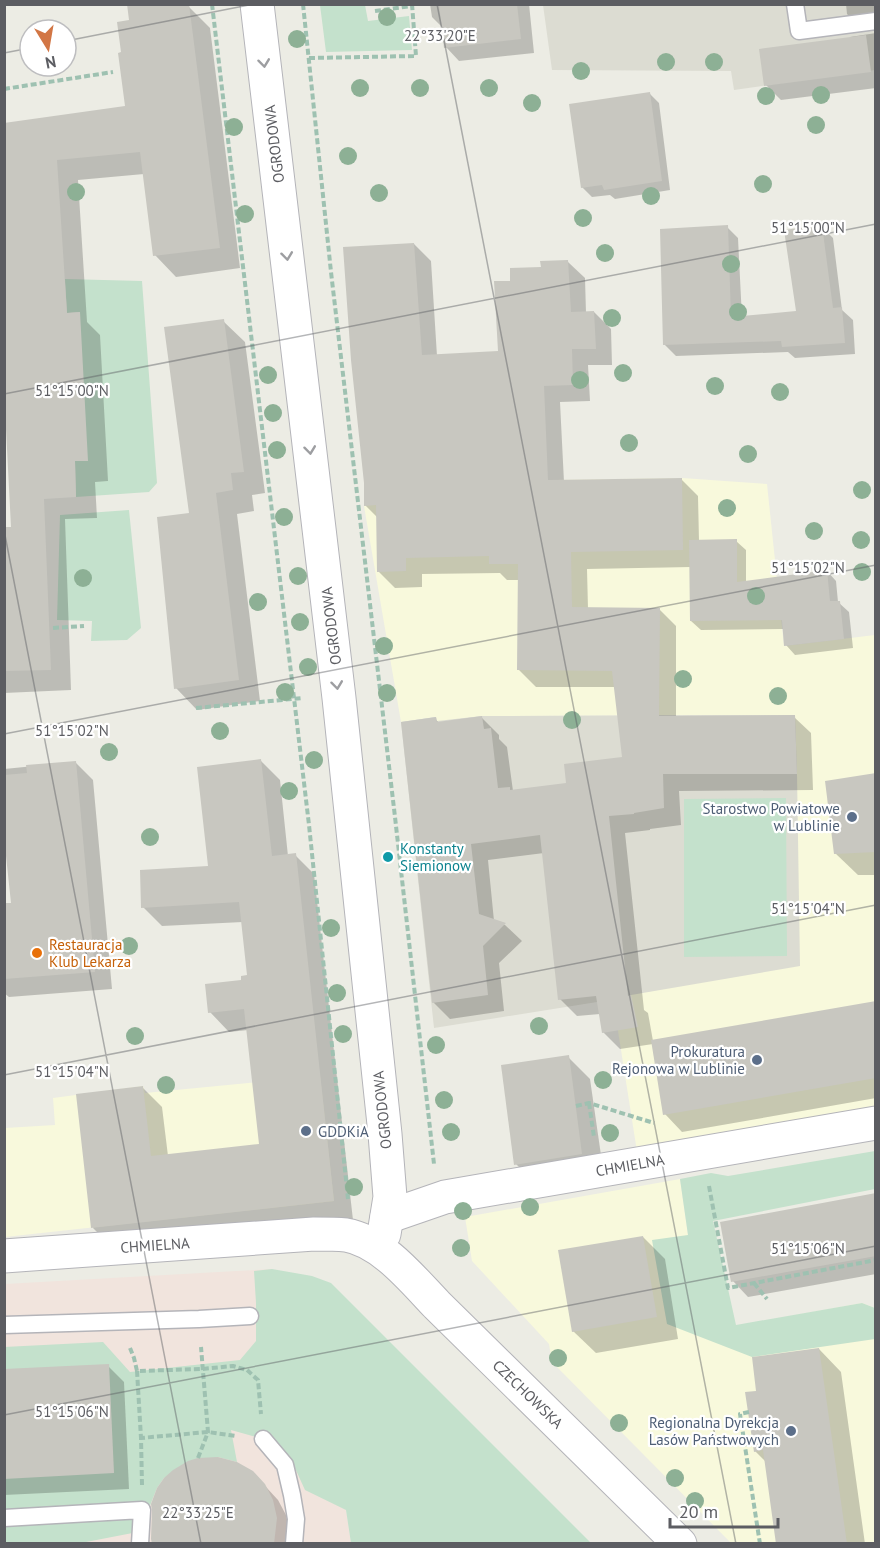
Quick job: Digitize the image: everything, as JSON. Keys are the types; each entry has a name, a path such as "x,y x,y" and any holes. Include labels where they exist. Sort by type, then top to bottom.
{"street":[{"name":"OGRODOWA","path":"257,4 341,720 385,1134 390,1197 381,1232"},
{"name":"CHMIELNA","path":"4,1256 314,1234 348,1235 381,1232 445,1197 876,1123"},
{"name":"CZECHOWSKA","path":"381,1232 409,1276 680,1544"}],"lane":[{"path":"795,4 799,31 876,21"},
{"path":"4,1325 250,1316"},
{"path":"263,1439 285,1465 296,1520 294,1544"},
{"path":"4,1518 142,1510 140,1544"}],"path":[{"path":"212,4 309,825 349,1210"},
{"path":"303,4 333,295 434,1170"},
{"path":"309,58 416,56 412,5 375,11"},
{"path":"4,89 113,72"},
{"path":"53,628 84,626"},
{"path":"196,708 294,698"},
{"path":"576,1106 589,1103 654,1123"},
{"path":"703,1153 728,1288 876,1260"},
{"path":"754,1283 767,1299"},
{"path":"198,1458 208,1432 199,1319"},
{"path":"128,1345 137,1371 142,1510"},
{"path":"137,1371 233,1366 247,1370 258,1380 263,1439 208,1432 141,1438"},
{"path":"749,1412 740,1414 760,1544"}],"shaded area":[{"path":"320,5 365,5 368,21 409,16 412,50 326,52"},
{"path":"543,5 875,5 875,70 734,90 731,71 552,70"},
{"path":"65,279 142,281 157,483 149,492 76,497 75,461 87,461 79,312 67,313"},
{"path":"682,478 767,484 784,646 875,635 875,1117 638,1158 613,999 631,995 795,715 483,716 437,722 435,717 401,722 364,506 364,483"},
{"path":"129,510 141,628 127,640 91,641 92,621 57,620 60,515"},
{"path":"795,715 800,966 622,998 434,1028 401,722 436,717 437,721 482,716"},
{"path":"786,798 787,956 684,957 684,799"},
{"path":"320,1076 334,1201 5,1237 5,1128 55,1125 53,1098 143,1086 145,1093"},
{"path":"875,1151 875,1189 713,1221 736,1325 862,1303 875,1308 875,1339 752,1357 667,1324 652,1240 688,1235 680,1179 711,1173 728,1176"},
{"path":"680,1179 688,1235 736,1326 862,1303 875,1308 875,1543 731,1543 552,1362 549,1344 472,1261 465,1217"},
{"path":"272,1269 346,1510 351,1543 5,1544 5,1284"},
{"path":"272,1269 312,1276 331,1283 591,1543 351,1543 346,1510 305,1490 289,1455 263,1439 231,1430 237,1462 218,1457 164,1478 149,1508 148,1530 81,1543 5,1543 4,1347 103,1342 130,1372 240,1360 256,1341 254,1271"}],"building":[{"path":"127,4 189,4 220,248 153,256 140,152 57,160 67,313 80,312 88,461 75,461 76,497 44,499 51,670 4,671 4,527 11,527 4,390 4,123 125,106 118,53 121,52 117,22 129,20"},
{"path":"439,4 517,4 521,39 444,48"},
{"path":"866,35 871,72 764,86 759,49"},
{"path":"650,92 662,181 604,190 602,185 581,188 569,104"},
{"path":"728,225 731,317 796,311 784,230 822,225 833,308 842,307 845,343 782,347 781,341 663,345 660,229"},
{"path":"414,243 422,355 498,351 494,281 510,281 510,268 541,267 540,261 568,260 571,312 594,311 596,349 572,349 573,385 544,386 548,480 682,478 683,550 571,552 572,607 660,608 659,716 795,715 797,774 663,774 664,808 609,816 628,996 631,995 638,1027 602,1033 596,996 558,1000 540,835 471,844 479,914 506,923 483,946 488,995 432,1003 401,722 436,717 437,722 482,716 484,729 491,728 498,788 510,787 510,790 566,783 564,764 622,757 612,671 517,670 518,564 489,564 489,556 406,558 406,571 377,572 376,505 364,506 364,483 351,360 343,247"},
{"path":"224,319 244,472 231,473 233,490 216,493 239,680 174,689 157,517 189,513 164,327"},
{"path":"737,539 737,582 827,570 830,601 840,601 844,639 784,646 782,620 690,621 689,540"},
{"path":"261,759 272,856 296,853 334,1201 91,1228 76,1094 143,1086 151,1156 259,1144 244,1009 208,1013 205,984 241,980 241,976 247,975 239,902 141,908 140,870 208,866 197,767"},
{"path":"76,761 95,972 4,979 4,903 11,903 4,837 4,775 27,773 26,765"},
{"name":"Starostwo Powiatowe w Lublinie","path":"876,773 876,852 834,854 825,781"},
{"name":"Prokuratura Rejonowa w Lublinie","path":"876,1001 876,1078 663,1115 651,1040"},
{"path":"569,1055 582,1154 514,1165 501,1065"},
{"path":"876,1193 876,1256 731,1282 720,1222"},
{"path":"643,1236 657,1317 572,1332 558,1250"},
{"name":"Regionalna Dyrekcja Lasów Państwowych","path":"819,1348 847,1544 776,1544 763,1450 754,1452 745,1392 756,1391 752,1357"},
{"path":"109,1364 114,1473 4,1479 4,1369"},
{"path":"218,1457 237,1462 253,1471 265,1484 273,1500 277,1518 274,1544 152,1544 151,1504 164,1478 188,1461"}],"place":[{"name":"Starostwo Powiatowe w Lublinie","path":"852,817"},
{"name":"Konstanty Siemionow","path":"388,857"},
{"name":"Restauracja Klub Lekarza","path":"37,953"},
{"name":"Prokuratura Rejonowa w Lublinie","path":"757,1060"},
{"name":"GDDKiA","path":"306,1131"},
{"name":"Regionalna Dyrekcja Lasów Państwowych","path":"791,1431"}]}
